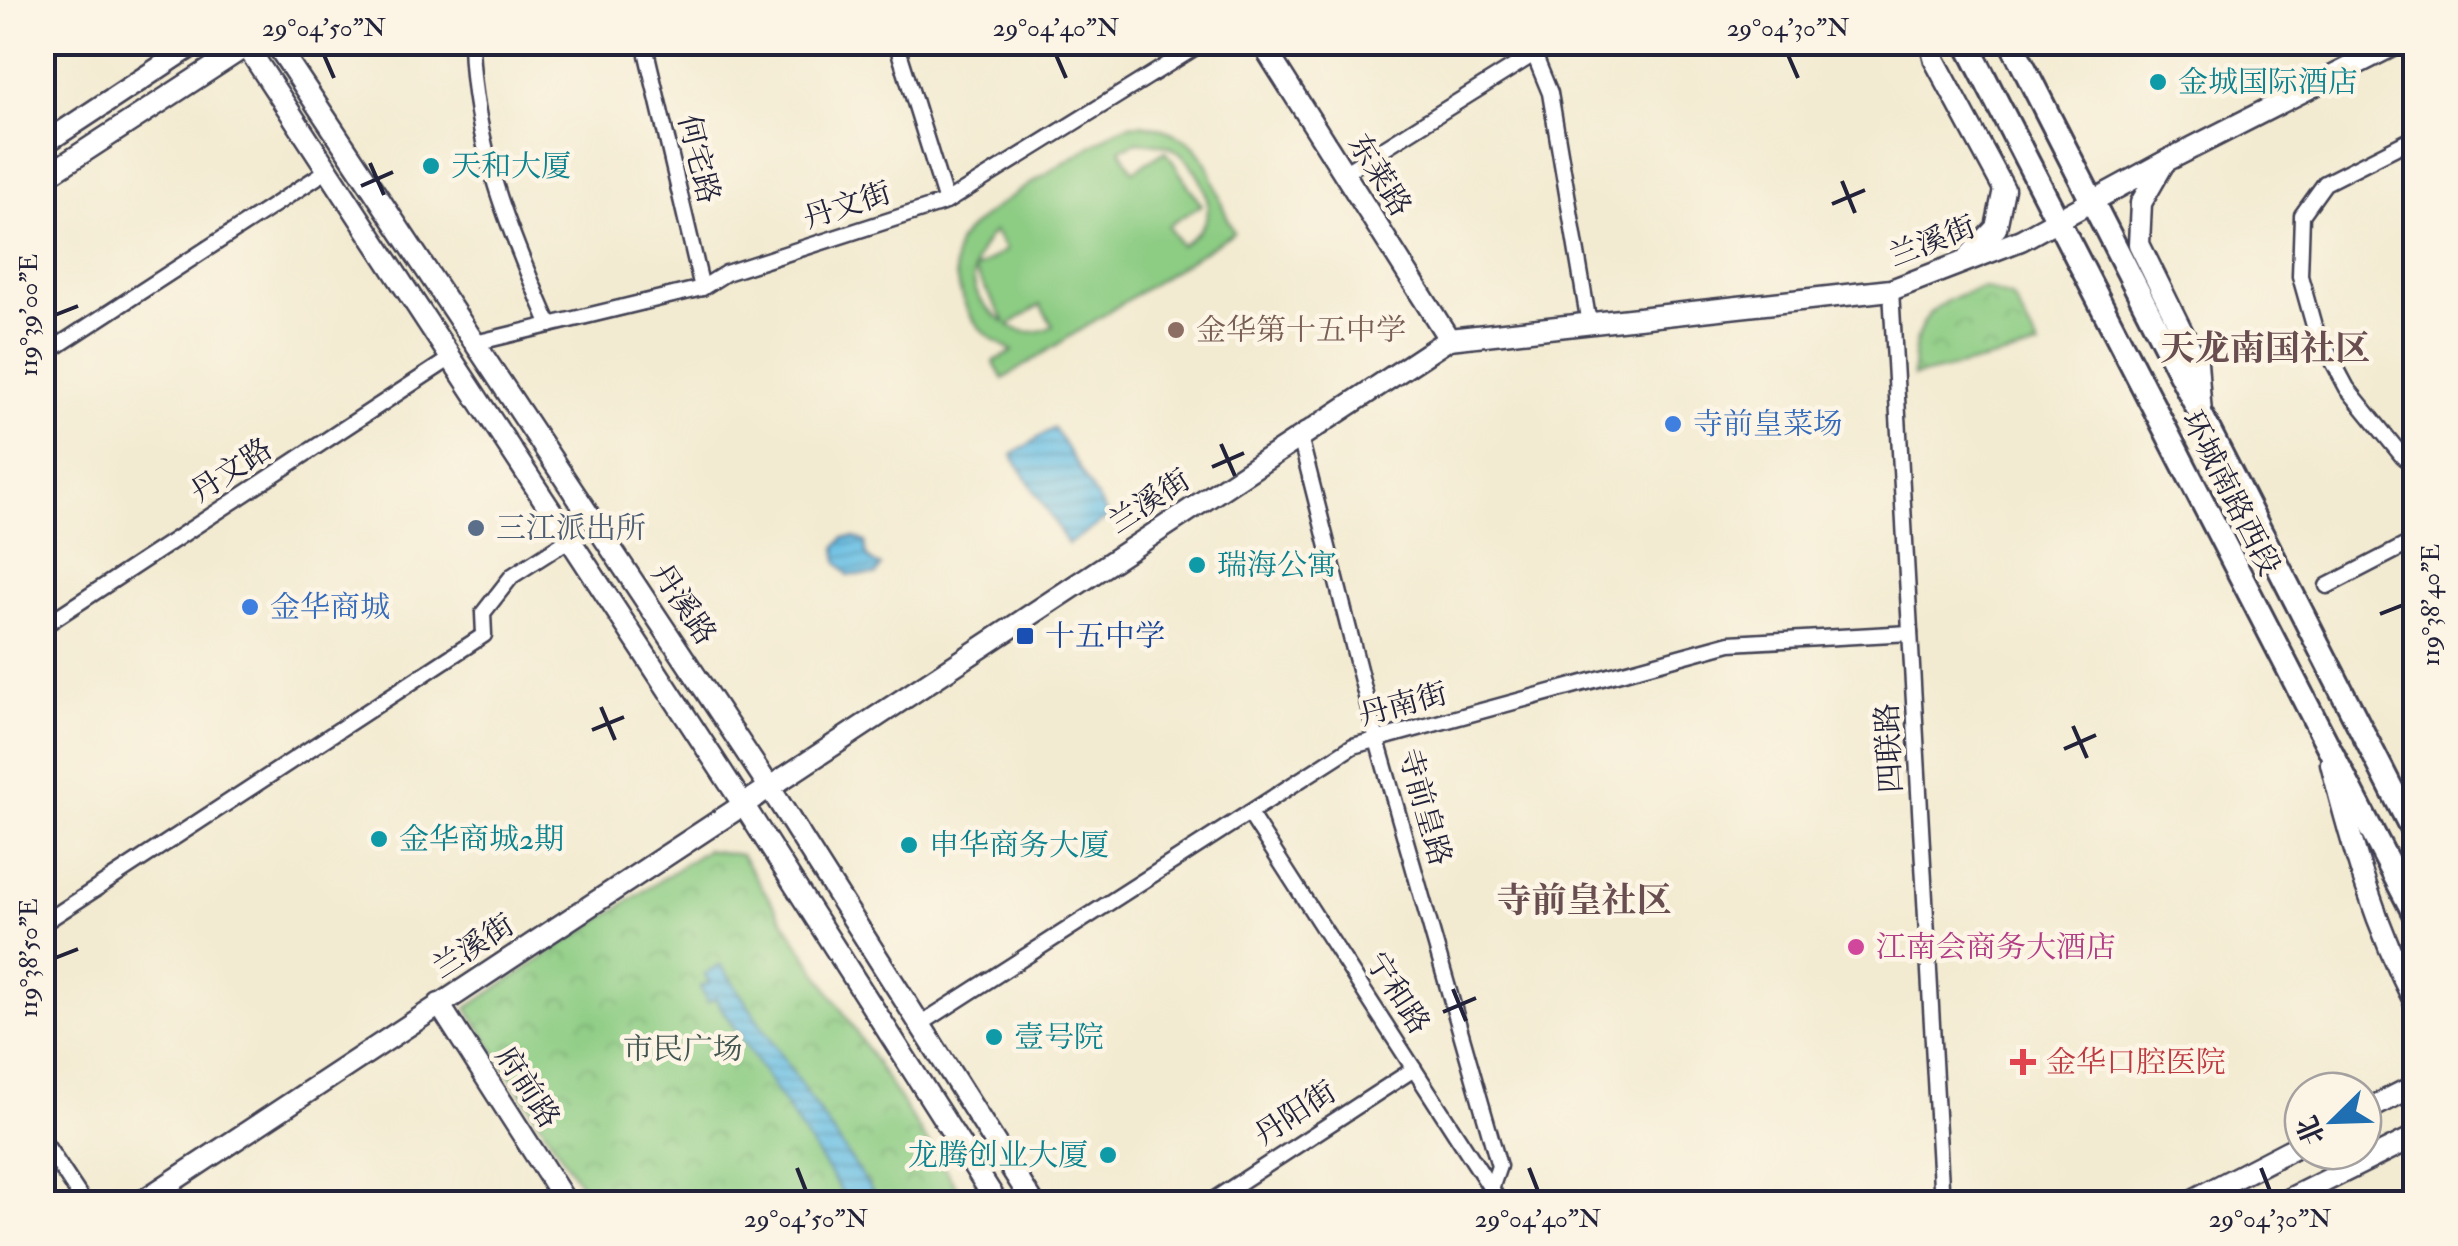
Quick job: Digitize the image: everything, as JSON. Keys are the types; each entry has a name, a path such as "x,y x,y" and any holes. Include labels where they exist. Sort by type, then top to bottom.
{"main road":[{"path":"42,145 198,42"},
{"name":"丹溪路","path":"276,42 770,788 1034,1204"},
{"name":"东莱路","path":"1260,42 1449,339"},
{"path":"1930,42 2004,190 1996,228 1962,263"},
{"name":"环城南路西段","path":"1966,42 2416,918"},
{"name":"环城南路西段","path":"2012,42 2416,837"},
{"name":"兰溪街","path":"138,1204 1449,339 1891,290 2057,222 2366,50 2400,42"},
{"path":"42,178 247,44"},
{"name":"丹溪路","path":"247,44 743,804 998,1204"},
{"path":"2166,161 2141,203 2138,244 2197,362 2201,416"},
{"path":"2325,742 2356,863 2394,964 2416,1005"},
{"name":"府前路","path":"438,1004 567,1204"},
{"path":"2383,1100 2412,1083"},
{"path":"2279,1204 2416,1136"},
{"path":"2185,1204 2283,1153"}],"street":[{"path":"471,42 472,84 488,165 517,249 550,325"},
{"name":"何宅路","path":"644,42 702,288"},
{"path":"896,42 946,202"},
{"name":"丹文街","path":"475,343 702,288 726,273 946,202 1204,42"},
{"path":"1344,173 1534,54 1569,42"},
{"path":"1534,54 1550,94 1589,324"},
{"path":"2416,137 2325,184 2302,214 2300,276 2314,326 2347,388 2403,457 2416,467"},
{"path":"42,356 328,170"},
{"name":"四联路","path":"1891,290 1942,1204"},
{"name":"丹文路","path":"42,628 451,358"},
{"name":"寺前皇路","path":"1300,437 1377,740 1499,1166 1491,1189"},
{"path":"42,924 484,635 483,613 512,576 570,539"},
{"path":"2327,586 2416,540"},
{"name":"丹南街","path":"922,1023 1353,746 1730,642 1910,632"},
{"name":"宁和路","path":"1249,813 1501,1204"},
{"name":"丹阳街","path":"1207,1204 1414,1068"},
{"path":"42,1139 85,1204"}],"green space":[{"path":"1129,125 1166,130 1197,149 1234,232 1003,379 993,362 1013,351 982,330 966,307 955,270 958,244 983,217 1005,201","holes":["1137,142 1170,147 1194,169 1205,191 1207,213 1199,230 1181,246 1168,226 1201,205 1166,151 1133,171 1120,149","994,231 1006,250 974,270 978,256","974,270 1006,323 983,303","1040,305 1053,326 1031,332 1009,325"]},
{"path":"1984,288 2013,298 2039,348 1913,377 1916,341 1928,316 1950,299"},
{"name":"市民广场","path":"706,850 741,855 967,1203 592,1203 467,1008"}],"water":[{"path":"1054,428 1109,517 1068,544 1012,455"},
{"path":"843,538 865,542 868,557 881,566 876,575 848,575 838,562 836,548"},
{"path":"721,965 880,1203 849,1203 715,998 708,1002 700,987 709,983 705,974"}],"place":[{"name":"金城国际酒店","path":"2158,82"},
{"name":"天和大厦","path":"431,166"},
{"name":"金华第十五中学","path":"1176,330"},
{"name":"寺前皇菜场","path":"1673,424"},
{"name":"三江派出所","path":"476,528"},
{"name":"瑞海公寓","path":"1197,565"},
{"name":"金华商城","path":"250,607"},
{"name":"十五中学","path":"1025,636"},
{"name":"金华商城2期","path":"379,839"},
{"name":"申华商务大厦","path":"909,845"},
{"name":"江南会商务大酒店","path":"1856,947"},
{"name":"壹号院","path":"994,1037"},
{"name":"金华口腔医院","path":"2023,1062"},
{"name":"龙腾创业大厦","path":"1108,1155"}],"district":[{"name":"天龙南国社区","path":"2265,348"},
{"name":"寺前皇社区","path":"1584,900"}]}
